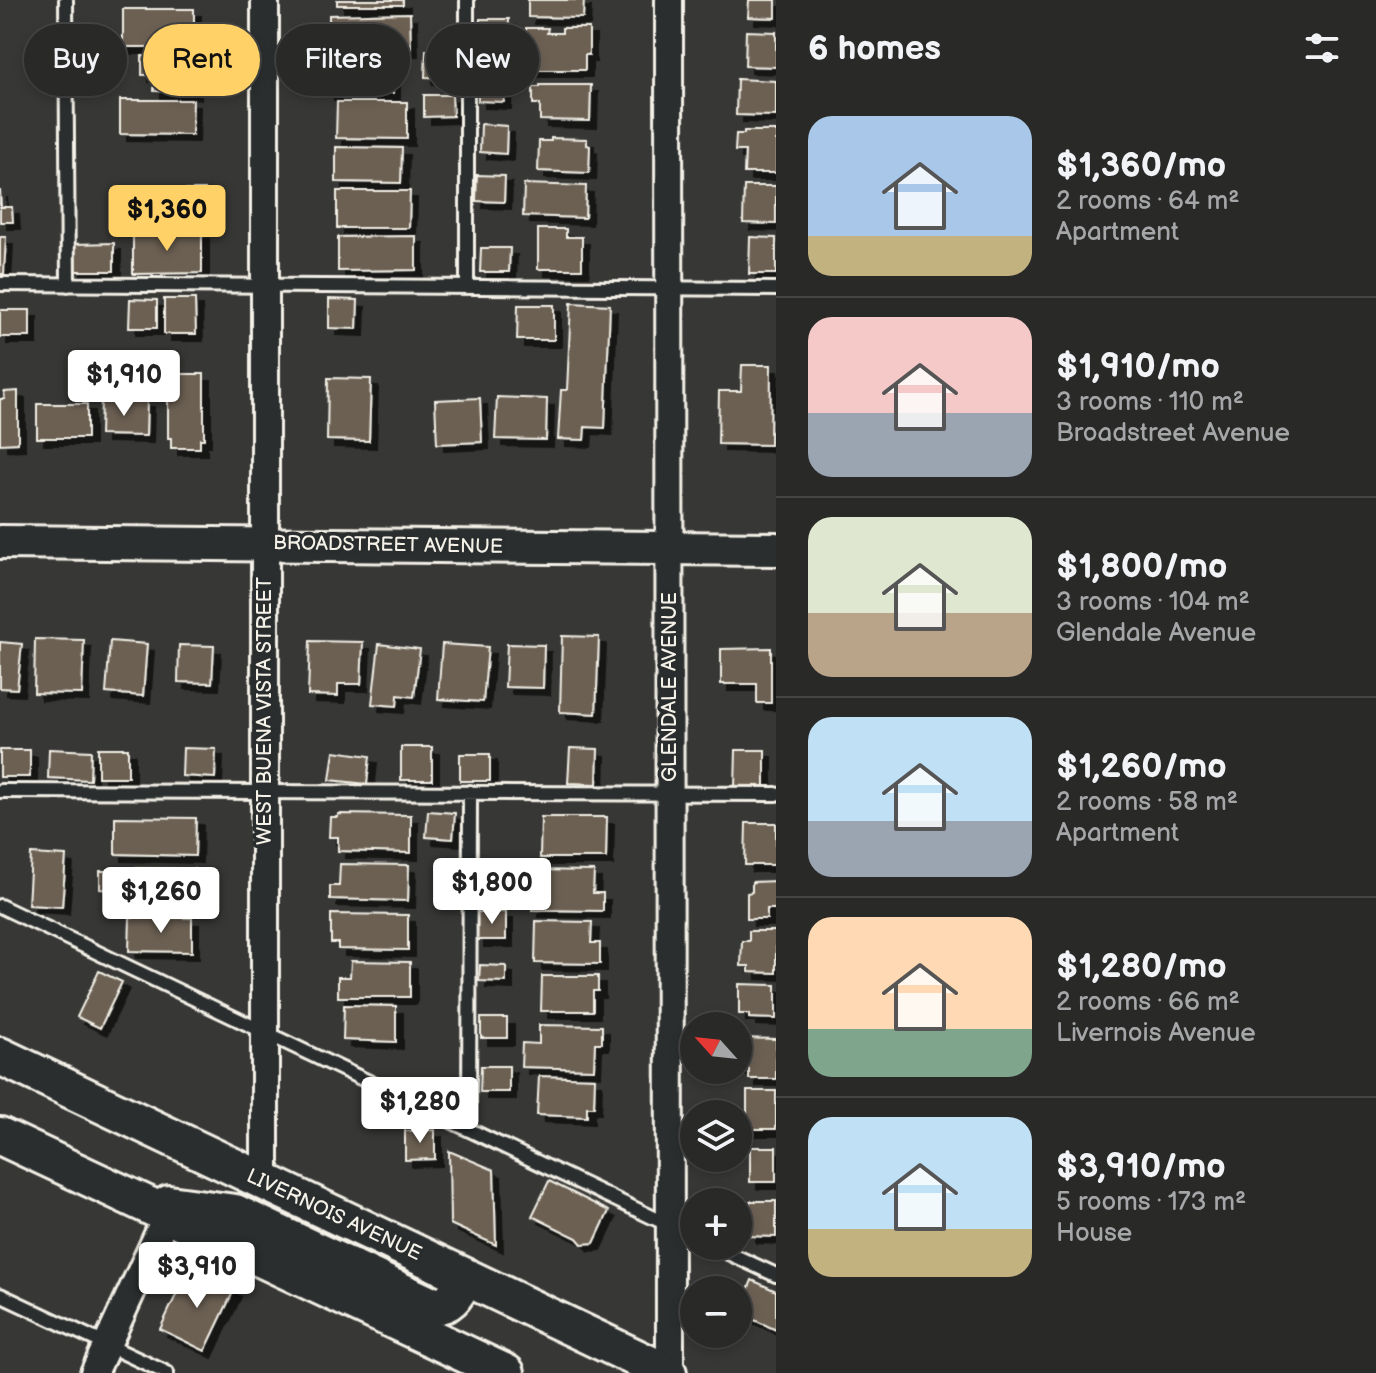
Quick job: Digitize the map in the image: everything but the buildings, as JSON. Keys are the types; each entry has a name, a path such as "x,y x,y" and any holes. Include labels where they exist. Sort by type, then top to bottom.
{"main road":[{"name":"LIVERNOIS AVENUE","path":"0,1056 669,1373"},
{"path":"0,1136 506,1373"},
{"path":"132,1198 235,1213 430,1305 446,1304 453,1300 465,1277"}],"street":[{"name":"WEST BUENA VISTA STREET","path":"265,0 265,1182"},
{"name":"GLENDALE AVENUE","path":"669,0 669,1373"},
{"name":"BROADSTREET AVENUE","path":"0,542 776,549"},
{"path":"94,1373 167,1215"}],"lane":[{"path":"66,0 68,285"},
{"path":"467,0 467,287"},
{"path":"0,284 776,289"},
{"path":"0,791 776,794"},
{"path":"469,1129 470,792"},
{"path":"0,906 680,1229"},
{"path":"743,1260 776,1275"},
{"path":"0,1295 167,1373"}]}
